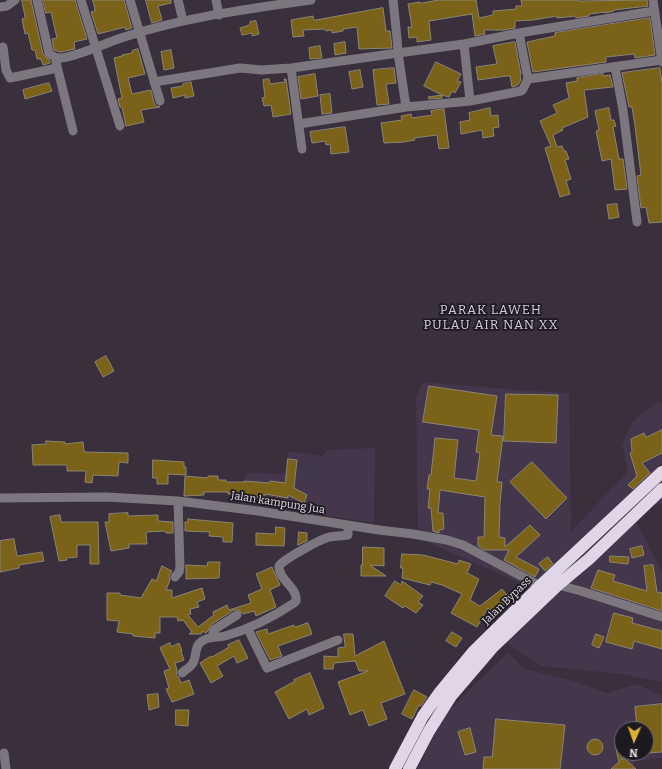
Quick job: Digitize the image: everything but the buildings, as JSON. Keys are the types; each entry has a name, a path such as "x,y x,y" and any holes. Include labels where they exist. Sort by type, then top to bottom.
{"highway":[{"name":"Jalan Bypass","path":"395,769 423,716 440,692 473,652 540,586 662,472"},
{"path":"409,769 429,731 451,696 492,648 558,585 589,559 662,489"}],"street":[{"path":"0,7 7,6 15,0"},
{"path":"36,0 48,50 54,57 73,131"},
{"path":"81,0 120,126"},
{"path":"130,0 160,101"},
{"path":"178,0 183,21"},
{"path":"216,0 219,15"},
{"path":"54,57 66,57 140,32 183,21 219,15 258,4 311,0"},
{"path":"392,0 406,107"},
{"path":"528,79 662,61 653,0"},
{"path":"154,82 240,68 262,70 291,68 464,44 519,33 654,11"},
{"path":"299,124 406,107 470,101 520,91 523,89 528,79 519,33"},
{"path":"464,44 470,101"},
{"path":"2,47 3,72 10,78 57,68"},
{"path":"615,67 623,110 637,222"},
{"path":"291,68 302,149"},
{"name":"Jalan kampung Jua","path":"0,498 106,498 178,501 258,511 348,526 413,534 447,540 463,545 540,586"},
{"path":"175,577 179,572 180,566 178,501"},
{"path":"182,673 194,662 198,644 205,639 224,636 248,628 278,614 296,601 296,596 280,573 278,566 280,563 329,537 348,535 348,526"},
{"path":"558,585 662,617"},
{"path":"213,637 213,632 215,629 237,615"},
{"path":"248,628 267,668 338,640"},
{"path":"4,753 6,769"}],"shaded area":[{"path":"423,382 569,393 571,531 628,472 622,445 632,422 656,403 662,402 662,503 630,510 662,572 662,682 621,674 541,666 490,632 529,587 418,538 416,398"},
{"path":"375,448 374,523 240,502 247,473 285,474 288,451 322,456 327,450"},
{"path":"508,653 525,669 577,682 606,693 637,684 662,696 662,758 654,759 654,721 614,721 614,761 634,761 635,769 418,769 441,720 468,691"}],"district":[{"name":"PARAK LAWEH PULAU AIR NAN XX","path":"491,318"}]}
